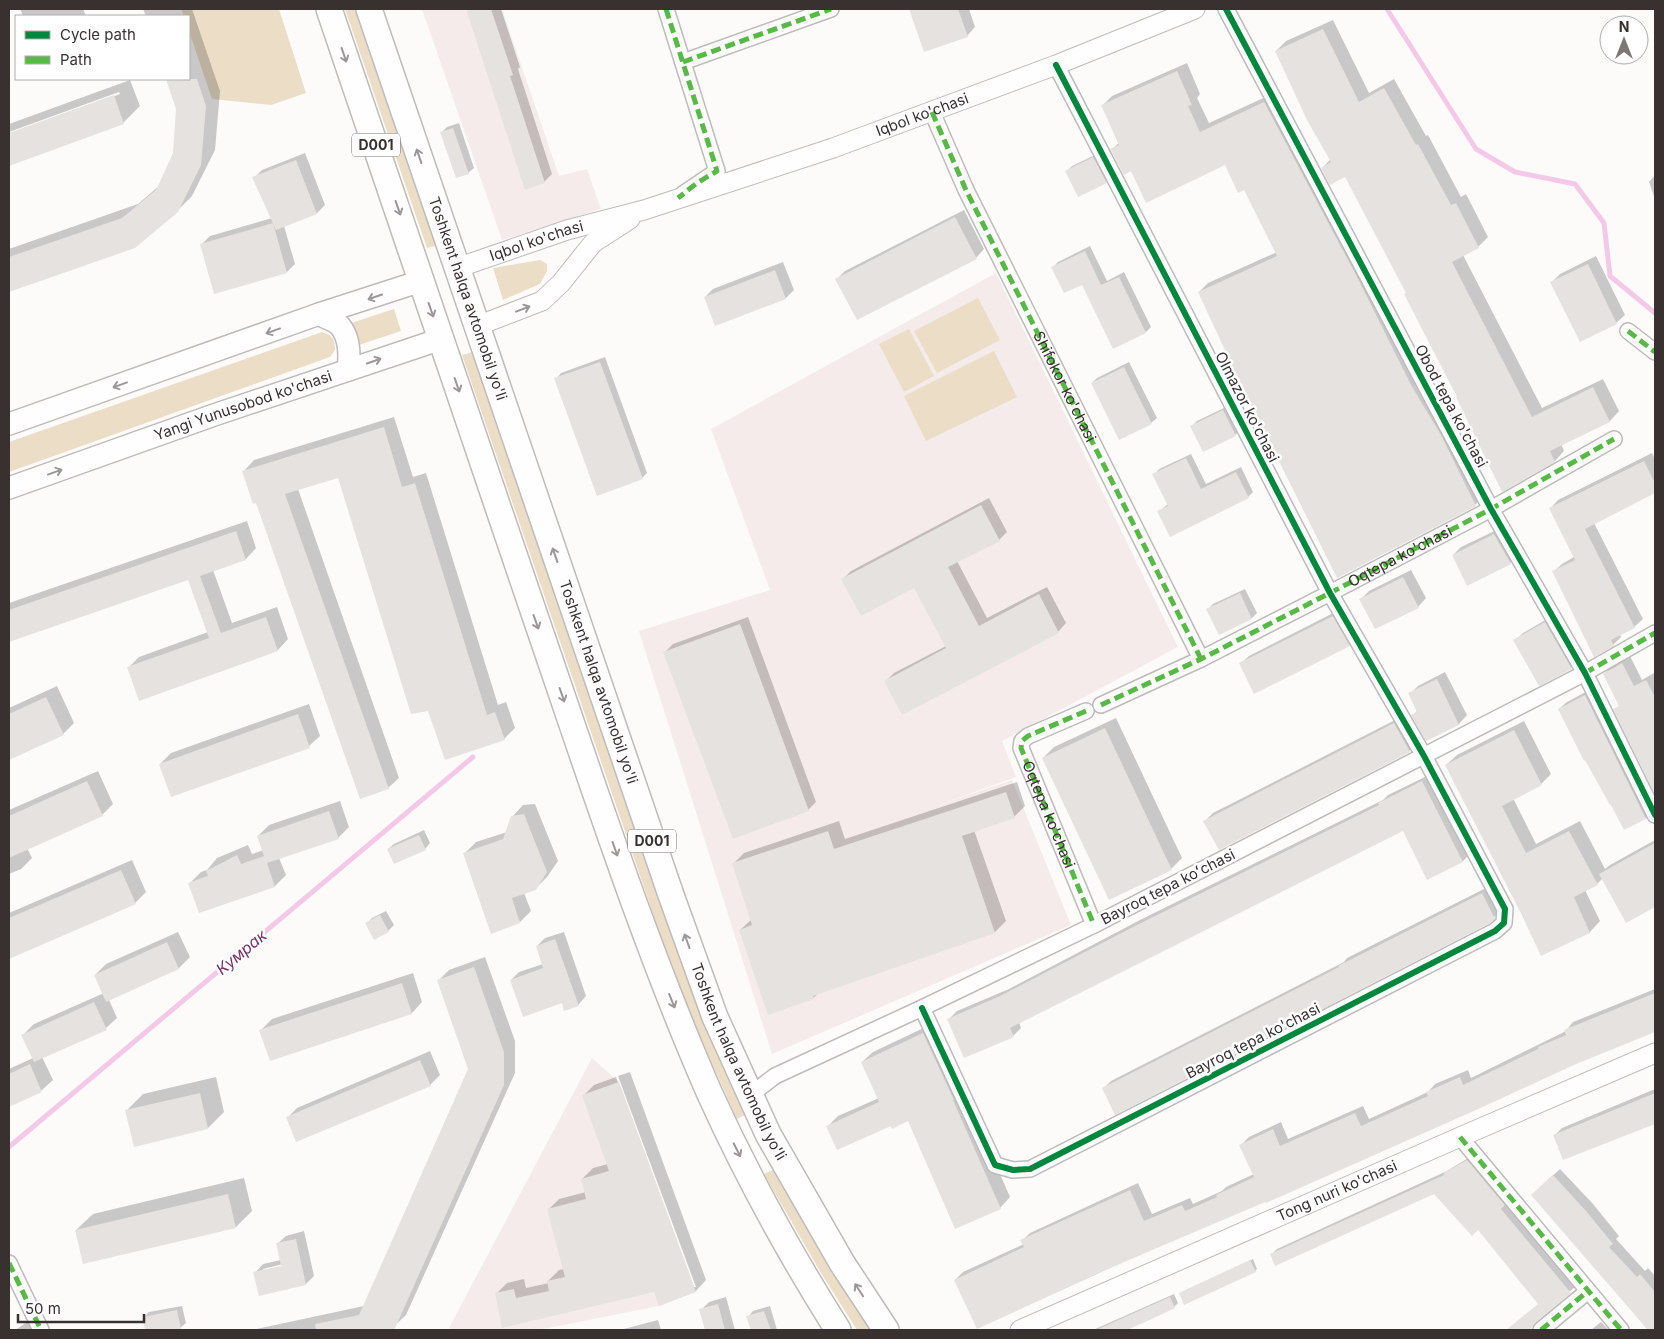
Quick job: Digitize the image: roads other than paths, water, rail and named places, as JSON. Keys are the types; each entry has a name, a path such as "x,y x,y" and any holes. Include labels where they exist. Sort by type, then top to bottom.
{"highway":[{"name":"D001","path":"328,9 403,224 635,909 709,1091 736,1149 801,1269 838,1330"},
{"name":"Toshkent halqa avtomobil yo'li","path":"369,9 671,895 715,1017 768,1134 832,1247 886,1330"},
{"path":"421,281 457,268"},
{"name":"Yangi Yunusobod ko'chasi","path":"441,338 477,326"}],"main road":[{"path":"9,424 319,314 421,281"},
{"path":"319,314 340,325 347,338 350,354 348,370"},
{"name":"Yangi Yunusobod ko'chasi","path":"9,488 205,418 441,338"}],"street":[{"path":"666,9 717,171 697,183 678,198"},
{"path":"683,62 831,9"},
{"name":"Iqbol ko'chasi","path":"457,268 567,230 644,210 833,148 1056,65 1196,9"},
{"name":"Obod tepa ko'chasi","path":"1226,9 1492,509 1585,673 1655,815"},
{"name":"Olmazor ko'chasi","path":"1056,65 1330,593 1424,756"},
{"name":"Shifokor ko'chasi","path":"932,112 966,190 1201,659"},
{"name":"Iqbol ko'chasi","path":"477,326 542,301 560,283 593,243 644,210"},
{"path":"1628,331 1655,352"},
{"name":"Oqtepa ko'chasi","path":"1101,705 1201,659 1492,509 1614,439"},
{"name":"Bayroq tepa koʻchasi","path":"750,1096 776,1076 1094,926 1585,673 1655,633"},
{"name":"Oqtepa ko'chasi","path":"1086,711 1028,736 1022,741 1022,748 1094,926"},
{"name":"Bayroq tepa ko'chasi","path":"922,1008 995,1165 1013,1170 1030,1169 1495,931 1504,923 1505,909 1424,756"},
{"name":"Tong nuri ko'chasi","path":"1020,1330 1655,1053"},
{"path":"1460,1137 1621,1330"},
{"path":"9,1263 41,1330"},
{"path":"1540,1330 1588,1291"}],"waterway":[{"path":"1387,9 1476,149 1515,172 1575,184 1604,223 1610,276 1655,313"},
{"name":"Кумрак","path":"9,1147 473,757"}]}
